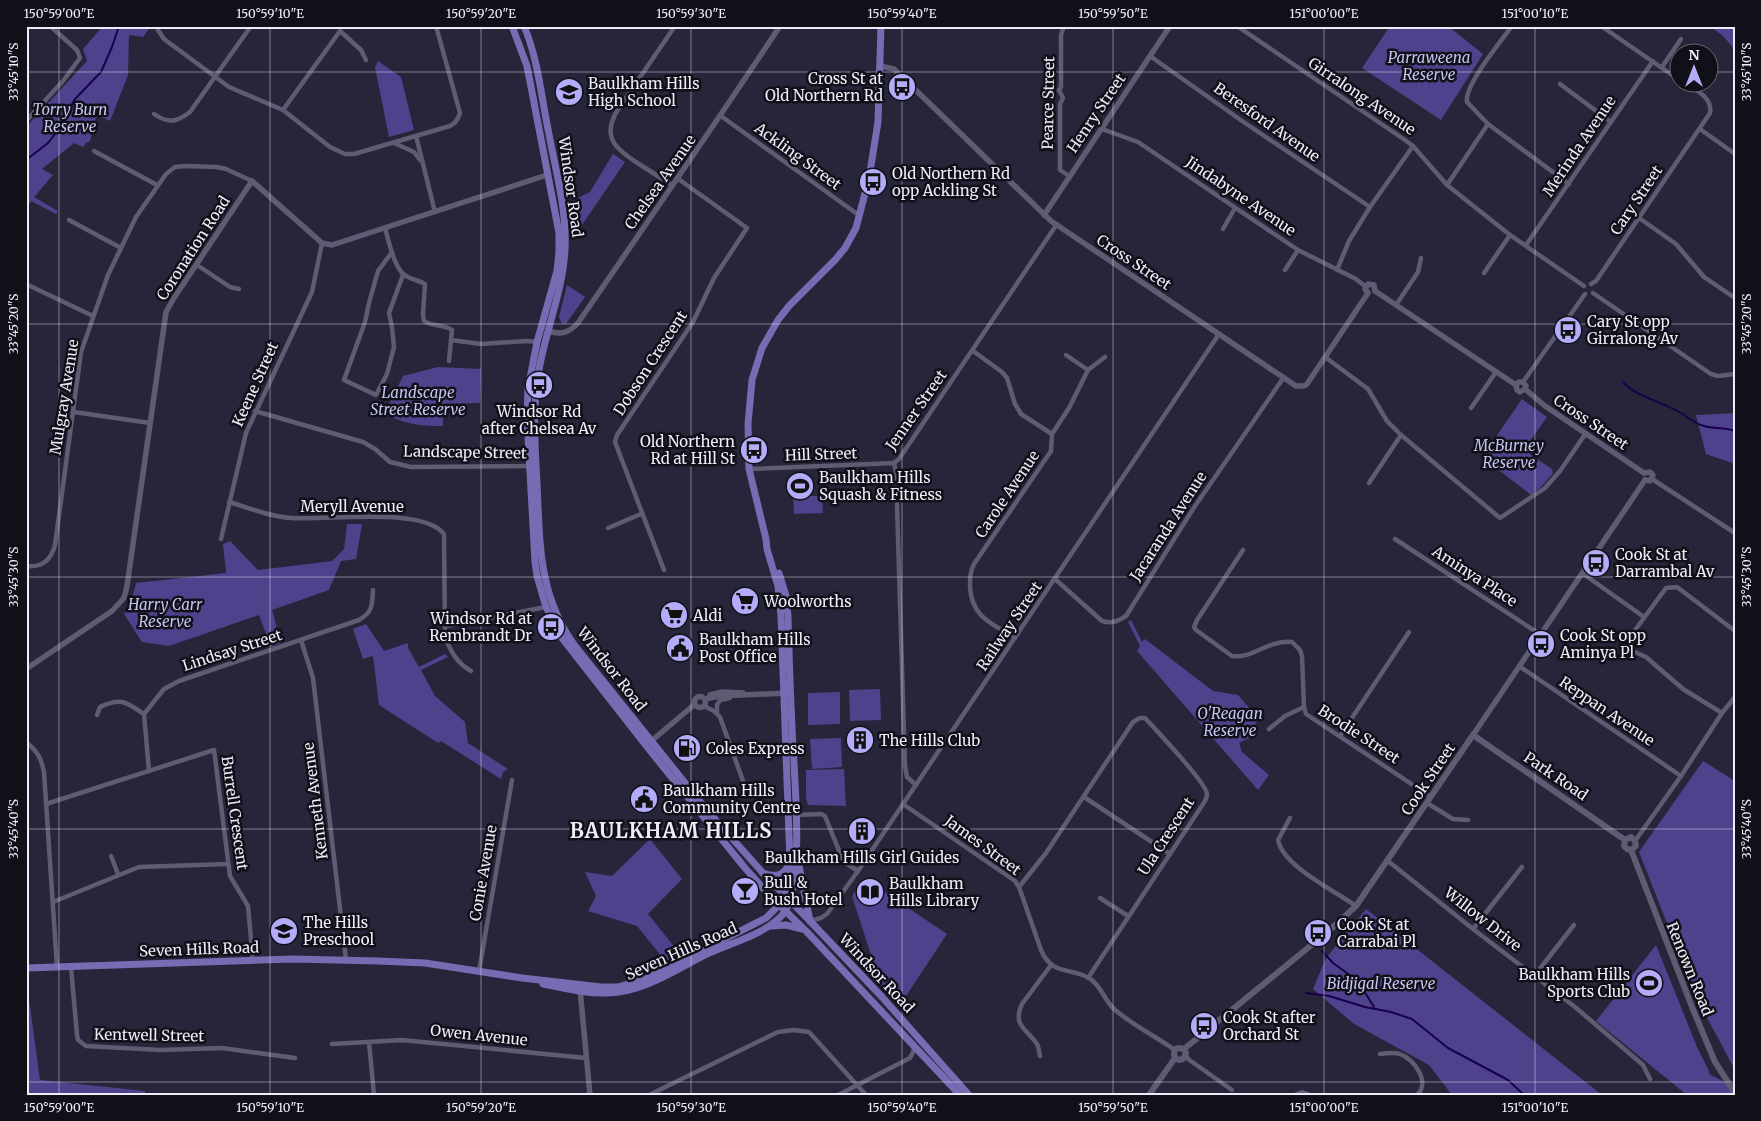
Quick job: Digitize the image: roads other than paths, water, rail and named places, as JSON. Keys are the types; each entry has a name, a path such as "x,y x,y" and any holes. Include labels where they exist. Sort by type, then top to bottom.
{"main road":[{"name":"Windsor Road","path":"512,26 527,66 557,223 559,252 538,372 535,401 533,466 535,562 546,606 562,638 706,809 969,1095"},
{"name":"Windsor Road","path":"524,26 537,66 564,213 565,248 561,286 545,330 537,342 527,402 541,562 552,604 561,624 575,646 745,868 960,1095"},
{"path":"786,910 790,901 795,874 796,815 788,693 786,596 771,545 766,539 749,469 749,396 756,362 769,333 786,310 845,248 856,228 869,178 877,130 881,26"},
{"path":"547,175 556,173"},
{"name":"Seven Hills Road","path":"580,987 618,987 648,978 758,923 779,904 789,879 790,862 788,693"},
{"name":"Cook Street","path":"1185,1052 1356,906 1473,735"},
{"name":"Park Road","path":"1473,735 1625,840"},
{"path":"1631,837 1636,841 1636,846 1631,850 1627,849 1624,846 1625,840 1631,837"},
{"name":"Renown Road","path":"1631,850 1696,1016 1716,1062 1735,1093"},
{"path":"796,856 810,921"},
{"path":"762,872 775,876 780,875 786,871 790,862"},
{"name":"Seven Hills Road","path":"26,968 293,959 424,963 580,987 604,993 632,990 650,983 768,926 786,910"},
{"path":"768,926 786,924 807,932"},
{"path":"1149,1095 1175,1054 1179,1048 1185,1052 1181,1060 1175,1054"}],"street":[{"path":"26,121 79,62 80,58 77,50 50,26"},
{"path":"158,26 158,30 164,39 229,87 283,110 330,147 345,154 363,153 455,123 460,113 436,26"},
{"path":"154,114 162,120 170,121 183,118 190,112 251,26"},
{"path":"672,185 624,154 617,148 610,132 612,119 675,26"},
{"name":"Chelsea Avenue","path":"545,330 558,333 567,332 578,323 721,116 780,26"},
{"name":"Pearce Street","path":"1064,26 1062,34 1061,87 1059,90 1063,98 1060,104 1060,170 1069,176"},
{"name":"Henry Street","path":"1044,215 1170,26"},
{"name":"Girralong Avenue","path":"1237,26 1413,146 1447,185 1510,235 1584,286"},
{"path":"1511,26 1476,77 1466,96 1467,102 1488,124 1569,184"},
{"path":"1601,26 1668,71"},
{"path":"283,110 340,30 361,50 366,60"},
{"path":"1662,67 1681,39"},
{"name":"Beresford Avenue","path":"1150,56 1244,123 1370,207"},
{"name":"Merinda Avenue","path":"1526,246 1653,61"},
{"name":"Cross Street","path":"880,66 890,68 896,72 1044,215 1298,386 1307,384 1368,293"},
{"path":"1560,84 1610,122"},
{"name":"Cary Street","path":"1591,284 1639,218 1710,112 1711,106 1707,98 1698,92"},
{"name":"Ackling Street","path":"721,116 860,216"},
{"path":"1447,185 1488,124"},
{"name":"Jindabyne Avenue","path":"1102,129 1138,142 1298,250 1356,279 1366,286"},
{"path":"1700,129 1735,154"},
{"path":"416,136 435,212"},
{"path":"394,143 414,152 421,161"},
{"path":"1337,270 1349,241 1370,207 1413,146"},
{"path":"94,151 157,185"},
{"name":"Mulgray Avenue","path":"26,566 40,566 53,552 82,352 108,275 136,216 157,185 170,170 180,166 226,169 252,181"},
{"path":"252,181 322,243 332,245 547,175"},
{"name":"Dobson Crescent","path":"664,570 616,445 617,435 693,322 714,278 747,228 677,178"},
{"name":"Coronation Road","path":"26,669 112,611 124,598 166,312 252,181"},
{"path":"1223,229 1235,208"},
{"path":"1639,218 1676,244 1704,277 1735,298"},
{"path":"69,220 121,248"},
{"name":"Jenner Street","path":"916,785 907,777 905,766 894,463 899,459 973,352 1057,224"},
{"path":"385,228 392,252 403,275 425,284 424,321 430,325 448,327 452,330 450,361"},
{"path":"1484,273 1510,235"},
{"name":"Keene Street","path":"220,539 246,433 312,292 322,243"},
{"path":"1285,270 1298,250"},
{"path":"392,252 378,271 365,322 344,380 376,395 387,374 394,347 389,313 403,275"},
{"path":"1396,305 1418,272 1421,258"},
{"path":"197,265 230,287 239,289"},
{"path":"26,284 93,316"},
{"path":"1375,291 1372,294 1368,293 1365,290 1366,286 1372,284 1375,287 1375,291 1496,372 1471,408"},
{"path":"1585,294 1584,286 1591,284 1595,289 1593,293"},
{"path":"1585,294 1590,295 1593,293"},
{"path":"1593,293 1711,374 1718,376 1735,374"},
{"path":"1524,386 1585,294"},
{"name":"Railway Street","path":"810,921 824,917 858,871 1219,334"},
{"path":"451,340 482,344 537,342"},
{"path":"973,352 1002,372 1007,378 1015,404 1021,414 1052,434"},
{"path":"1066,355 1088,370"},
{"name":"Carole Avenue","path":"1015,638 977,612 972,600 970,572 1051,451 1052,434 1069,408 1088,370 1105,357"},
{"path":"1325,357 1368,389 1387,421 1401,435 1500,518 1545,488 1560,471 1586,433"},
{"name":"Cross Street","path":"1496,372 1516,385 1517,390 1520,392 1524,386 1540,402 1644,473"},
{"name":"Jacaranda Avenue","path":"1055,579 1102,621 1108,623 1117,622 1126,616 1193,509 1284,378"},
{"name":"Landscape Street","path":"255,411 363,442 375,449 390,462 399,465 411,467 533,466"},
{"path":"74,412 150,423"},
{"path":"1369,483 1401,435"},
{"name":"Hill Street","path":"749,469 894,463"},
{"path":"1652,478 1649,481 1644,480 1644,473 1650,472 1653,475 1652,478 1735,533"},
{"name":"Cook Street","path":"1473,735 1644,480"},
{"name":"Meryll Avenue","path":"229,502 291,518 391,517 416,520 440,528 444,534 445,637 451,652 462,666 471,671"},
{"path":"608,528 641,514"},
{"name":"Aminya Place","path":"1395,539 1540,634"},
{"name":"Brodie Street","path":"1243,550 1196,620 1194,627 1198,633 1232,656 1247,655 1277,642 1292,642 1300,650 1302,656 1304,707 1306,714 1340,736 1453,819 1468,820"},
{"path":"1582,573 1644,617"},
{"path":"1722,713 1684,689 1646,657 1628,649 1633,632 1666,588 1676,587 1735,631"},
{"name":"Lindsay Street","path":"144,714 164,689 179,681 301,640 368,615 372,606 374,590"},
{"path":"446,626 546,606"},
{"path":"1340,736 1409,632"},
{"name":"Kenneth Avenue","path":"301,640 313,678 346,960"},
{"name":"Reppan Avenue","path":"1520,666 1681,776"},
{"path":"696,704 699,707 704,701 722,692 748,694 788,693"},
{"path":"717,714 717,705 720,700 748,694"},
{"path":"704,701 719,696 736,696"},
{"path":"649,743 696,704 695,700 697,697 717,714 724,728 743,782"},
{"path":"1636,841 1722,713 1735,697"},
{"path":"98,715 100,707 111,701 127,702 144,714 149,771"},
{"path":"1269,729 1284,716 1304,707"},
{"path":"1019,887 1031,874 1133,722 1140,718 1140,711"},
{"name":"Ula Crescent","path":"1088,978 1205,801 1207,794 1182,758 1145,718 1140,718"},
{"path":"26,742 37,751 42,759 57,967"},
{"name":"Burrell Crescent","path":"46,804 214,750 228,864 231,879 248,906 253,961"},
{"name":"Conie Avenue","path":"479,971 512,780"},
{"path":"1084,797 1170,854"},
{"name":"James Street","path":"904,804 1009,876 1019,887 1044,958 1051,966"},
{"path":"796,815 821,814 825,816 842,858 858,871"},
{"path":"1290,818 1278,840 1282,850 1296,865 1356,906"},
{"path":"111,856 118,874"},
{"name":"Willow Drive","path":"1388,861 1473,929 1535,975 1643,1065 1650,1079"},
{"path":"53,902 118,874 142,867 228,864"},
{"path":"1473,929 1522,867"},
{"path":"1100,898 1128,916"},
{"path":"1535,975 1574,925"},
{"path":"1040,1056 1037,1045 1019,1021 1019,1011 1022,1004 1051,966 1088,978 1099,988 1112,1007 1172,1048 1175,1054"},
{"name":"Kentwell Street","path":"71,967 77,1035 78,1040 86,1046 160,1050 222,1048 295,1058"},
{"path":"580,987 590,1095"},
{"path":"649,1095 778,1032 794,1030 810,1032 866,1095"},
{"name":"Owen Avenue","path":"332,1044 402,1040 586,1058"},
{"path":"370,1042 374,1095"},
{"path":"838,1095 859,1087 910,1058 914,1050 912,1044"},
{"path":"1185,1052 1192,1062 1232,1090"},
{"path":"1380,1054 1398,1054 1411,1061 1422,1079 1422,1090 1417,1095"},
{"path":"1295,1095 1302,1092 1310,1094"}],"waterway":[{"path":"26,160 48,143 58,130 75,99 101,72 119,26"},
{"path":"1623,382 1635,392 1674,409 1698,424 1735,431"},
{"path":"1322,951 1333,963 1358,981 1374,1007"},
{"path":"1306,993 1329,996 1412,1019 1448,1048 1508,1080 1524,1095"}],"place":[{"name":"Cross St at Old Northern Rd","path":"902,87"},
{"name":"Baulkham Hills High School","path":"569,92"},
{"name":"Old Northern Rd opp Ackling St","path":"873,182"},
{"name":"Cary St opp Girralong Av","path":"1568,330"},
{"name":"Windsor Rd after Chelsea Av","path":"539,385"},
{"name":"Old Northern Rd at Hill St","path":"754,450"},
{"name":"Baulkham Hills Squash & Fitness","path":"800,486"},
{"name":"Cook St at Darrambal Av","path":"1596,563"},
{"name":"Woolworths","path":"745,601"},
{"name":"Aldi","path":"674,615"},
{"name":"Windsor Rd at Rembrandt Dr","path":"551,627"},
{"name":"Cook St opp Aminya Pl","path":"1541,644"},
{"name":"Baulkham Hills Post Office","path":"680,648"},
{"name":"The Hills Club","path":"860,740"},
{"name":"Coles Express","path":"687,748"},
{"name":"Baulkham Hills Community Centre","path":"644,799"},
{"name":"Baulkham Hills Girl Guides","path":"862,831"},
{"name":"Bull & Bush Hotel","path":"745,891"},
{"name":"Baulkham Hills Library","path":"870,892"},
{"name":"The Hills Preschool","path":"284,931"},
{"name":"Cook St at Carrabai Pl","path":"1318,933"},
{"name":"Baulkham Hills Sports Club","path":"1649,983"},
{"name":"Cook St after Orchard St","path":"1204,1026"}],"district":[{"name":"BAULKHAM HILLS","path":"671,830"}],"park label":[{"name":"Parraweena Reserve","path":"1429,66"},
{"name":"Torry Burn Reserve","path":"70,118"},
{"name":"Landscape Street Reserve","path":"418,400"},
{"name":"McBurney Reserve","path":"1509,454"},
{"name":"Harry Carr Reserve","path":"165,612"},
{"name":"O'Reagan Reserve","path":"1230,722"},
{"name":"Bidjigal Reserve","path":"1381,983"}]}
